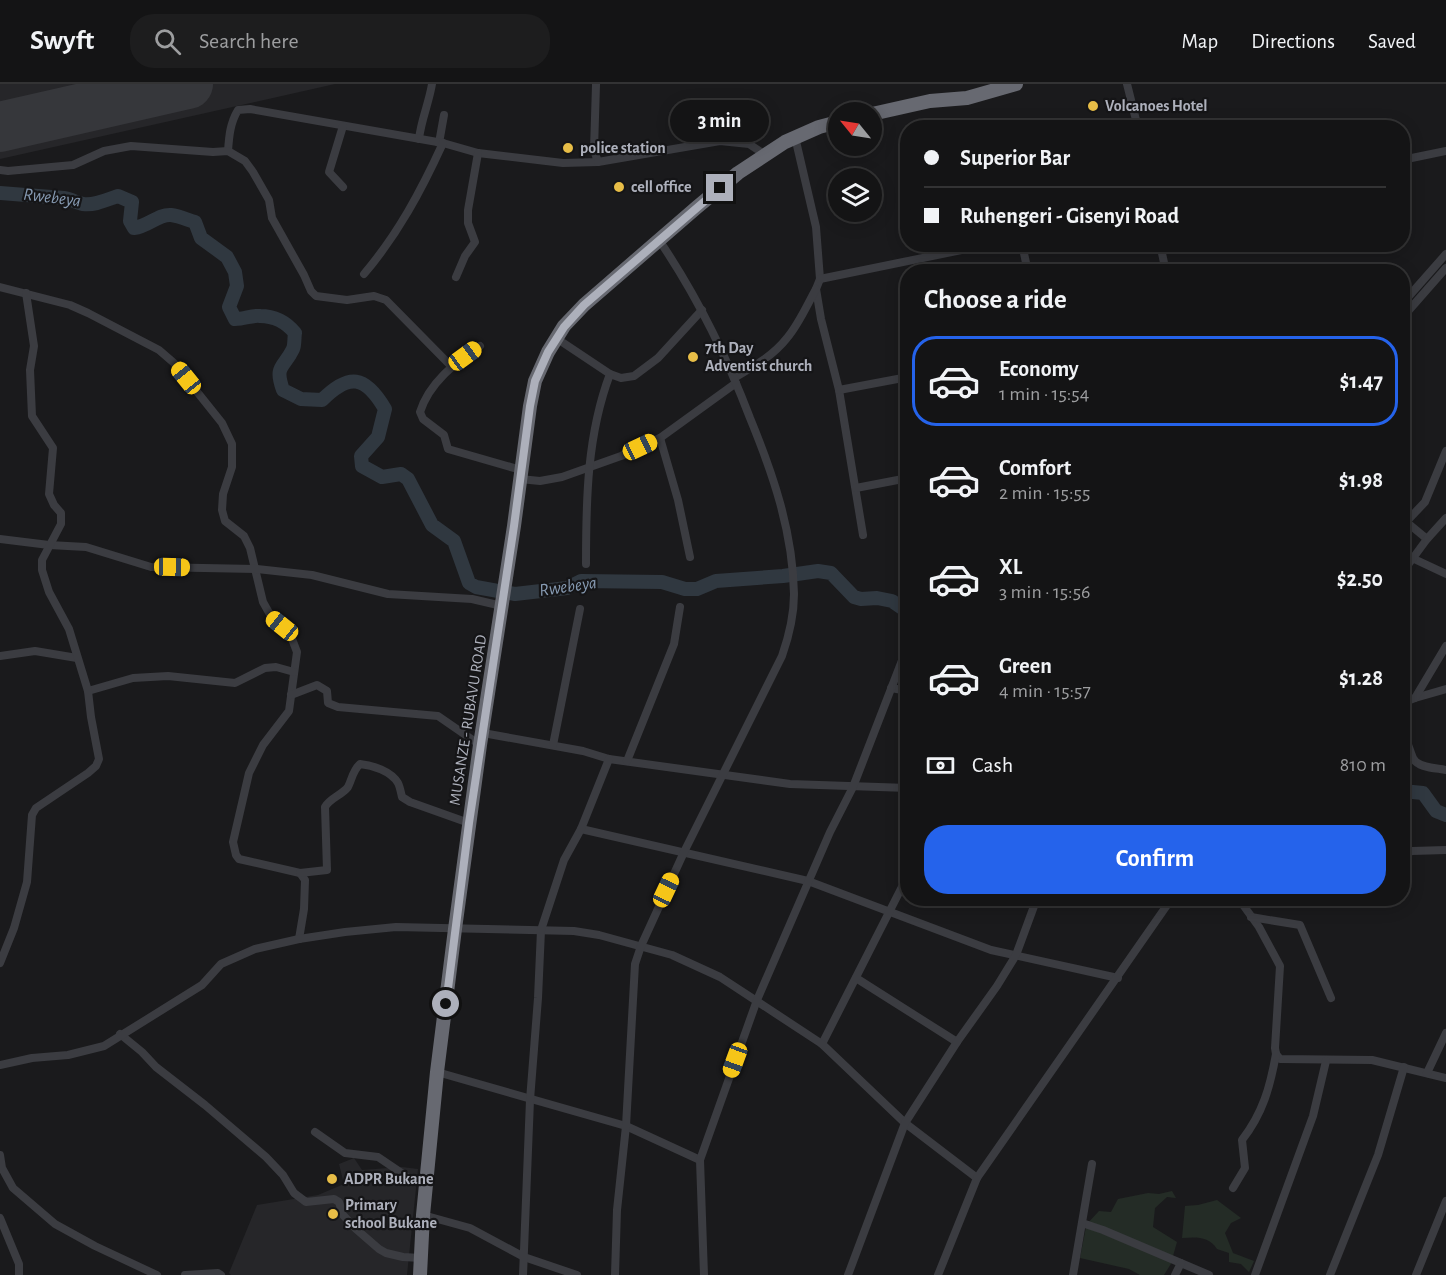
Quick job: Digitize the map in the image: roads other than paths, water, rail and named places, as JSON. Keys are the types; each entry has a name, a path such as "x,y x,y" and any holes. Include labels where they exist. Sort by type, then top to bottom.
{"highway":[{"path":"882,112 930,101 967,98 1017,84"},
{"name":"MUSANZE - RUBAVU ROAD","path":"420,1275 423,1215 437,1072 455,929 535,381 556,338 584,305 738,173 764,154 795,137 828,125"}],"street":[{"path":"419,139 421,121 429,103 432,84"},
{"path":"1127,84 1136,120"},
{"path":"596,85 594,150 598,162"},
{"path":"228,152 230,130 238,110 250,109 441,143 478,153 563,163 598,162 720,141 749,144 764,154"},
{"path":"364,274 417,199 441,143 444,116"},
{"path":"342,187 329,172 343,126"},
{"path":"480,346 451,366 437,381 420,412 423,419 444,435 448,449 540,481 562,477 621,456 660,438 779,348 789,336 816,289 820,279 816,227 795,137"},
{"path":"0,170 73,165 104,151 131,146 228,152 245,161 253,172 269,200 272,218 311,291 316,296 347,300 374,296 386,300 451,366"},
{"path":"1410,158 1446,151"},
{"path":"456,277 465,256 475,242 468,222 468,210 478,153"},
{"path":"615,1275 617,1210 626,1126 635,964 684,852 782,656 790,634 794,596 792,560 773,475 721,345 659,240"},
{"path":"820,279 952,252"},
{"path":"1410,295 1446,254"},
{"path":"1410,309 1446,268"},
{"path":"0,287 70,305 159,350 174,363 222,423 232,444 232,467 223,494 222,510 225,521 244,536 257,569 263,602 272,618 292,639 297,652 289,711 263,745 249,773 233,842 236,855 239,858 300,873 327,870 325,807 328,801 346,789 360,764 372,765 393,778 398,783 402,797 410,802 469,823"},
{"path":"816,289 839,390 863,535"},
{"path":"0,963 14,928 27,882 32,815 36,808 88,773 96,766 99,759 88,691 69,629 49,592 42,570 42,560 61,524 61,513 54,505 50,494 52,448 32,417 30,370 34,346 26,293"},
{"path":"556,338 610,374 621,378 634,376 658,358 702,310"},
{"path":"586,564 589,466 596,419 610,374"},
{"path":"839,390 900,379"},
{"path":"660,438 678,500 690,557"},
{"path":"1410,516 1425,502 1446,451"},
{"path":"856,488 900,480"},
{"path":"1410,561 1446,518"},
{"path":"1410,526 1427,539"},
{"path":"0,539 49,546 86,547 151,567 257,569 312,575 388,594 502,603"},
{"path":"1412,558 1446,574"},
{"path":"627,761 674,644 680,607"},
{"path":"553,745 580,609"},
{"path":"1415,698 1446,646"},
{"path":"0,656 35,651 77,658"},
{"path":"704,1275 700,1160 757,1000 830,832 854,788 900,665"},
{"path":"88,691 133,678 168,676 235,683 265,668 276,667 294,672"},
{"path":"291,694 317,685 327,691 328,703 338,707 438,716 481,739 553,745 609,759 790,784 900,788"},
{"path":"891,688 900,690"},
{"path":"1410,700 1446,689"},
{"path":"1410,747 1412,757 1416,762 1446,770"},
{"path":"522,1275 541,930 564,860 581,829 609,759"},
{"path":"581,829 808,881 982,947 1118,978"},
{"path":"1410,852 1446,850"},
{"path":"299,939 304,909 305,880 300,873"},
{"path":"822,1044 900,891"},
{"path":"848,1275 905,1123 1016,955 1034,906"},
{"path":"938,1275 977,1178 1167,906"},
{"path":"1233,1188 1245,1168 1242,1140 1253,1125 1270,1087 1276,1054 1280,966 1243,906"},
{"path":"1251,917 1300,925 1331,998"},
{"path":"0,1065 32,1058 68,1055 104,1046 202,985 221,964 255,949 299,939 396,927 574,931 672,955 720,977 822,1044 905,1123 977,1178"},
{"path":"856,978 957,1042"},
{"path":"1427,1073 1446,1033"},
{"path":"120,1034 156,1067 206,1105 266,1156 283,1175 294,1193 306,1202 334,1199 339,1202 343,1215 379,1249 403,1257 421,1258"},
{"path":"1276,1054 1284,1060 1372,1060 1446,1078"},
{"path":"1255,1275 1313,1116 1326,1061"},
{"path":"1330,1275 1378,1155 1404,1067"},
{"path":"437,1072 626,1126 700,1160"},
{"path":"315,1132 345,1154 378,1157 409,1178 427,1185"},
{"path":"0,1156 2,1168 12,1188 55,1224 157,1275"},
{"path":"1073,1275 1092,1164"},
{"path":"1416,1275 1446,1202"},
{"path":"423,1215 470,1228 524,1257 577,1275"},
{"path":"0,1218 19,1263 19,1275"},
{"path":"1082,1223 1209,1275"},
{"path":"1175,1275 1181,1263"},
{"path":"185,1275 218,1273 222,1275"}],"waterway":[{"name":"Rwebeya","path":"0,193 64,198 88,204 118,196 132,202 130,221 134,228 166,215 195,222 201,238 227,257 235,272 237,286 229,307 235,319 271,317 284,323 295,333 293,349 280,371 283,390 301,399 322,400 340,385 356,382 371,389 378,398 385,409 378,437 361,456 362,466 382,477 401,474 408,479 432,525 454,541 469,583 476,587 515,594 567,588 581,581 662,582 685,589 697,589 716,581 818,571 831,573 854,597 892,601 900,606"},
{"name":"Rwebeya","path":"1410,792 1423,793 1436,811 1446,815"}],"place":[{"name":"Volcanoes Hotel","path":"1093,106"},
{"name":"police station","path":"568,148"},
{"name":"cell office","path":"619,187"},
{"name":"7th Day Adventist church","path":"693,357"},
{"name":"ADPR Bukane","path":"332,1179"},
{"name":"Primary school Bukane","path":"333,1214"}]}
